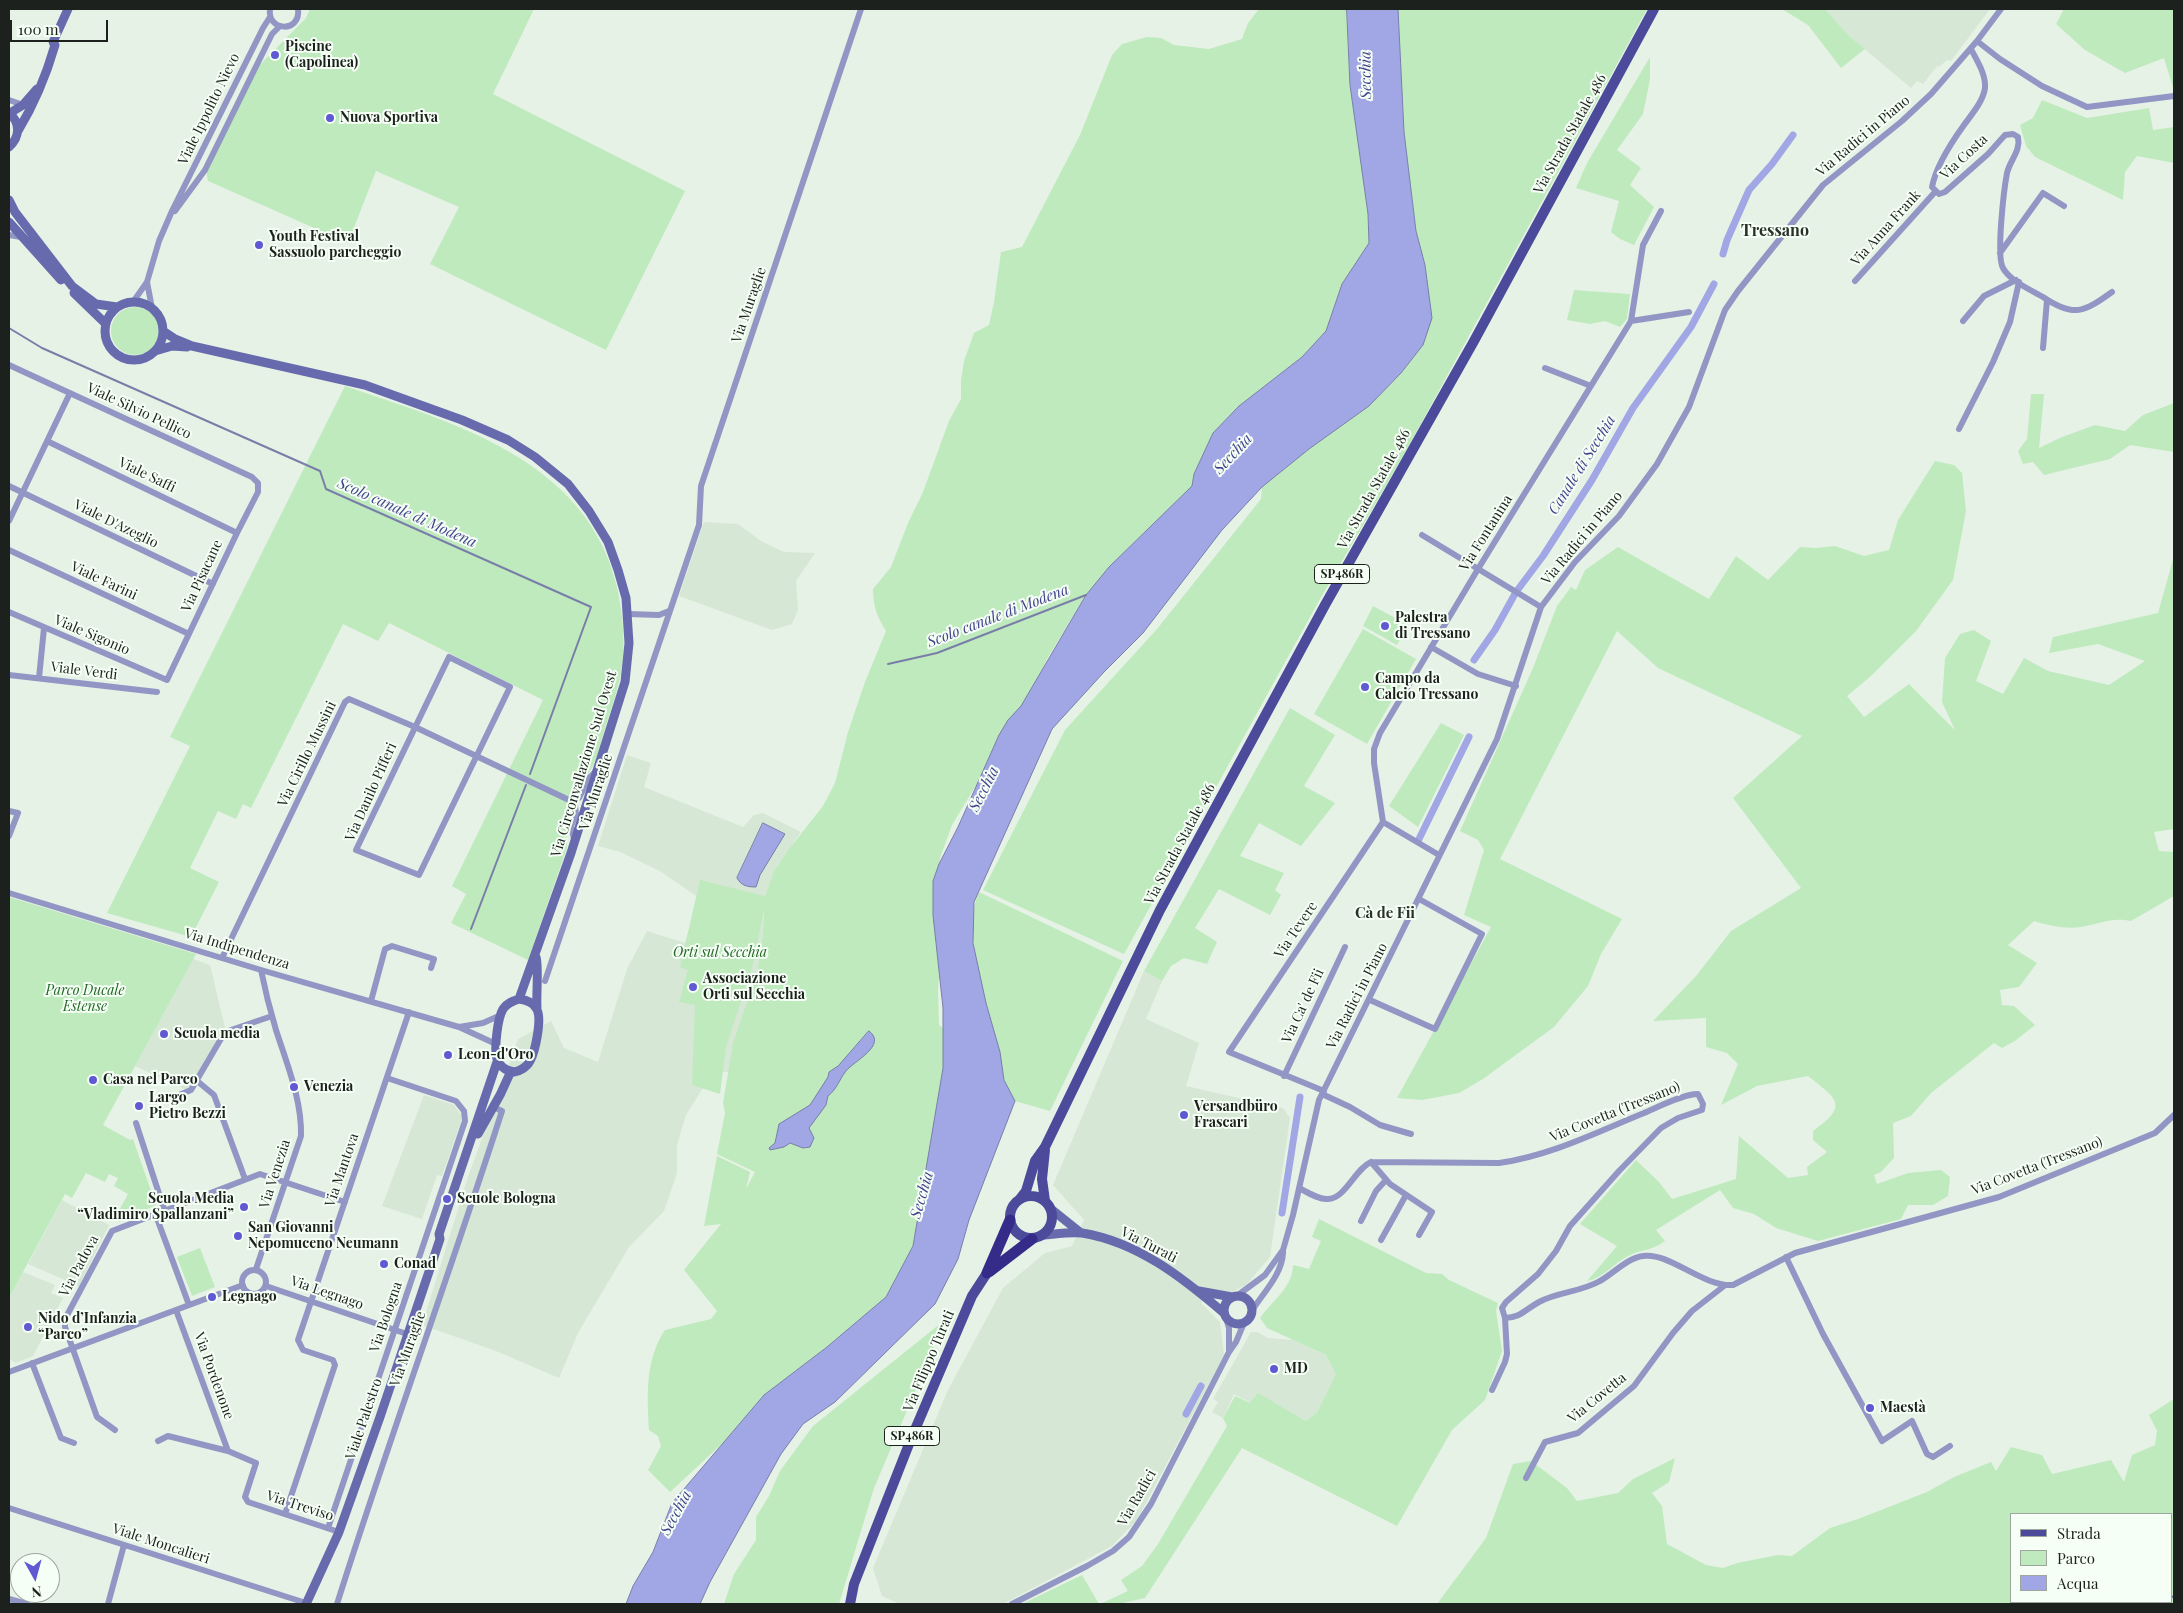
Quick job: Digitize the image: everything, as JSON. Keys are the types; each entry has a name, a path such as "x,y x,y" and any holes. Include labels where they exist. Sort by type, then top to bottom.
{"highway":[{"name":"SP486R","path":"987,1273 1010,1220"},
{"name":"SP486R","path":"987,1273 1032,1239"}],"main road":[{"path":"55,45 53,42 68,9"},
{"path":"18,131 34,105 55,45 73,9"},
{"name":"Via Strada Statale 486","path":"1045,1147 1160,910 1325,604 1474,341 1654,9"},
{"path":"9,147 17,137 18,131 17,124 9,113 23,105 42,83"},
{"path":"9,200 15,212 72,286 96,304 117,308"},
{"path":"9,222 76,296 106,324 110,315 117,308 133,302 146,304 152,308 162,322 163,331 162,339 154,351"},
{"name":"Via Circonvallazione Sud Ovest","path":"106,324 105,333 108,342 120,356 138,359 154,351 172,346 192,346"},
{"name":"Via Circonvallazione Sud Ovest","path":"163,331 175,339 192,346 365,385 462,420 508,440 535,456 568,484 590,511 603,534 618,570 628,614 629,643 625,682 575,842 536,957 532,961 519,999"},
{"name":"Via Circonvallazione Sud Ovest","path":"511,1071 519,1071 530,1061 538,1027 536,979 538,961 536,957"},
{"path":"511,1071 497,1062 496,1044 501,1014 510,1003 519,999 529,1001 537,1008"},
{"name":"Viale Palestro","path":"306,1604 339,1532 380,1417 497,1062"},
{"name":"Viale Palestro","path":"440,1239 444,1236 479,1129 493,1107 511,1071"},
{"name":"SP486R","path":"1010,1220 1010,1213 1026,1191 1035,1161 1045,1147"},
{"name":"SP486R","path":"1032,1239 1044,1235 1052,1223 1042,1180 1045,1147"},
{"path":"1019,1200 1032,1196 1048,1205 1081,1233"},
{"path":"1010,1220 1015,1232 1032,1239"},
{"path":"1044,1235 1081,1233"},
{"name":"Via Turati","path":"1081,1233 1122,1244 1162,1265 1199,1291 1225,1316"},
{"name":"Via Filippo Turati","path":"850,1604 854,1584 911,1439 972,1296 987,1273"},
{"name":"Via Turati","path":"1199,1291 1235,1296"},
{"path":"1235,1296 1246,1298 1253,1309 1250,1318 1244,1323 1234,1324 1225,1316 1226,1302 1235,1296"}],"street":[{"path":"270,9 270,18 280,27"},
{"name":"Viale Ippolito Nievo","path":"172,213 205,170 272,34 280,27 287,27 294,23 298,17 298,9"},
{"name":"Via Muraglie","path":"545,981 699,526 701,486 861,9"},
{"name":"Via Radici in Piano","path":"1253,1309 1272,1282 1282,1262 1282,1250 1323,1092 1497,740 1541,608 1575,562 1619,516 1656,464 1689,407 1725,310 1738,291 1823,185 1902,121 1930,94 1971,49 2001,9"},
{"name":"Viale Ippolito Nievo","path":"133,302 147,282 159,241 172,213 263,28 270,18"},
{"path":"1977,41 2000,59 2042,86 2088,107 2174,96"},
{"name":"Via Costa","path":"1971,49 1984,77 1985,89 1980,102 1954,138 1934,178 1932,187 1939,194 1945,192 1988,154 2005,135 2014,134 2018,137 2020,145 2008,172 1999,255"},
{"path":"9,100 23,105"},
{"name":"Via Anna Frank","path":"1855,281 1935,192"},
{"path":"2064,206 2043,193 1999,255 2003,269 2017,281 2047,300 2070,310 2081,311 2112,292"},
{"path":"1661,211 1643,245 1631,321 1689,312"},
{"path":"9,235 21,237"},
{"path":"1963,321 1984,296 2017,281"},
{"path":"1959,429 1993,362 2010,322 2017,281"},
{"name":"Viale Ippolito Nievo","path":"147,282 152,308"},
{"path":"2043,348 2047,300"},
{"name":"Via Fontanina","path":"1383,822 1374,763 1374,749 1380,733 1478,569 1631,321"},
{"name":"Viale Silvio Pellico","path":"10,367 252,477 258,483"},
{"path":"1545,368 1591,386"},
{"path":"9,521 70,393"},
{"name":"Viale Saffi","path":"46,441 237,532"},
{"name":"Via Pisacane","path":"167,680 258,492 258,483"},
{"name":"Viale D'Azeglio","path":"9,486 213,584"},
{"path":"1422,535 1541,608"},
{"name":"Viale Farini","path":"9,550 189,634"},
{"path":"628,614 659,615 669,611"},
{"name":"Viale Sigonio","path":"9,612 167,680"},
{"path":"39,678 44,628"},
{"path":"1431,647 1478,674 1516,686"},
{"path":"414,727 449,657 510,687 476,756"},
{"name":"Viale Verdi","path":"9,675 157,692"},
{"name":"Via Cirillo Mussini","path":"222,958 345,702 349,699 414,727 570,800"},
{"name":"Via Danilo Pifferi","path":"414,727 356,850 419,875 476,756"},
{"path":"570,800 579,798 589,778 599,768"},
{"path":"570,800 575,805 576,814 572,826 575,842"},
{"path":"9,811 18,813 9,836"},
{"path":"1383,822 1439,855"},
{"name":"Via Tevere","path":"1284,1076 1229,1052 1383,822"},
{"name":"Via Indipendenza","path":"9,893 261,970 460,1027 496,1044"},
{"path":"1370,1000 1435,1030 1482,934 1419,899"},
{"path":"371,1001 385,949 392,946 434,959 431,968"},
{"name":"Via Ca' de Fii","path":"1284,1076 1344,947"},
{"name":"Via Venezia","path":"256,1269 301,1136 302,1122 261,970"},
{"name":"Via Mantova","path":"285,1514 335,1365 333,1360 303,1350 298,1340 409,1012"},
{"name":"Via Indipendenza","path":"460,1027 483,1023 501,1014"},
{"path":"179,1095 191,1090 222,1037 232,1030 272,1016"},
{"path":"1284,1076 1323,1092 1380,1125 1411,1134"},
{"name":"Via Bologna","path":"328,1528 466,1116 462,1107 456,1101 387,1078"},
{"path":"196,1080 214,1095 245,1179"},
{"name":"Via Covetta (Tressano)","path":"1372,1162 1499,1163 1518,1161 1549,1152 1693,1094 1701,1097 1702,1110 1678,1118 1661,1128 1585,1209 1538,1274 1506,1302 1502,1308 1505,1318"},
{"name":"Via Muraglie","path":"337,1604 398,1414 426,1341 447,1271 502,1111 493,1107"},
{"name":"Via Covetta (Tressano)","path":"1724,1286 1739,1283 1795,1253 1999,1197 2156,1133 2174,1114"},
{"path":"136,1123 164,1209"},
{"path":"1299,1188 1327,1200 1335,1198 1364,1165 1372,1162 1386,1180 1432,1212 1419,1235"},
{"name":"Via Padova","path":"115,1430 97,1417 64,1327 65,1319 112,1231 164,1209 260,1174 345,1202"},
{"path":"1360,1221 1376,1191 1386,1180"},
{"path":"1381,1240 1406,1195"},
{"path":"155,1213 189,1305"},
{"name":"Via Radici in Piano","path":"1235,1296 1266,1275 1282,1250"},
{"path":"1492,1390 1507,1354 1505,1318 1513,1318 1522,1314 1539,1302 1597,1283 1631,1260 1642,1256 1656,1256 1724,1286"},
{"path":"1786,1257 1823,1334 1882,1441 1912,1421 1928,1454 1933,1457 1950,1446"},
{"path":"256,1269 264,1275 266,1286 260,1292 253,1294 246,1291 242,1286 242,1278 245,1274 256,1269"},
{"path":"9,1372 242,1286"},
{"name":"Via Legnago","path":"266,1286 408,1334"},
{"name":"Via Covetta","path":"1526,1478 1545,1442 1578,1433 1634,1386 1692,1310 1724,1286"},
{"name":"Via Pordenone","path":"176,1310 228,1451"},
{"name":"Via Radici","path":"1225,1316 1229,1328 1229,1352"},
{"name":"Via Radici","path":"1012,1604 1087,1566 1113,1551 1129,1537 1150,1504 1236,1342 1244,1323"},
{"path":"32,1363 61,1438 74,1442"},
{"name":"Via Treviso","path":"158,1441 168,1436 228,1451 256,1463 245,1497 248,1502 339,1532"},
{"name":"Viale Moncalieri","path":"9,1508 306,1604"},
{"path":"108,1604 124,1545"},
{"path":"9,1599 27,1604"}],"shaded area":[{"path":"1825,9 1990,9 1951,61 1947,60 1939,67 1937,66 1923,84 1917,81 1911,88 1849,36"},
{"path":"704,522 738,524 761,541 784,552 815,553 796,581 798,610 792,624 772,630 679,596"},
{"path":"627,755 651,763 644,787 743,827 754,815 763,813 801,832 774,871 764,899 763,933 757,973 730,1072 713,1072 686,1115 677,1145 677,1173 664,1211 629,1247 578,1333 559,1378 496,1351 422,1325 468,1177 518,1039 551,1021 564,1048 598,1062 627,969 647,931 685,943 699,898 660,871 620,852 598,846"},
{"path":"193,959 210,965 225,1028 221,1031 189,1091 135,1066"},
{"path":"1144,971 1162,981 1146,1019 1199,1043 1186,1086 1283,1108 1290,1118 1270,1257 1247,1284 1231,1293 1213,1289 1201,1303 1220,1322 1224,1355 1137,1520 1112,1546 1003,1604 899,1604 882,1596 873,1568 948,1390 1003,1288 1045,1253 1072,1246 1084,1220 1053,1185"},
{"path":"424,1095 454,1105 461,1115 461,1122 442,1176 437,1175 422,1219 382,1206"},
{"path":"62,1200 109,1225 79,1286 28,1264"},
{"name":"Nido d’Infanzia “Parco”","path":"23,1272 55,1285 51,1293 63,1298 33,1356 16,1363 9,1359 9,1298"},
{"path":"1251,1332 1257,1332 1268,1338 1293,1340 1326,1355 1337,1374 1318,1411 1306,1421 1258,1394 1251,1403 1234,1394 1223,1418 1212,1412 1218,1402 1213,1399"}],"green space":[{"path":"310,9 534,9 493,94 685,191 606,350 430,264 459,207 376,171 348,243 208,181 205,165 248,77 306,18"},
{"name":"Orti sul Secchia","path":"1259,9 1355,9 1356,35 1348,44 1350,85 1368,214 1369,243 1342,284 1326,331 1302,357 1239,406 1213,433 1194,474 1192,486 1109,567 1082,601 1047,659 1027,701 952,825 940,858 938,883 941,954 938,990 939,1025 943,1028 943,1068 913,1246 886,1297 827,1347 764,1395 725,1441 670,1492 648,1470 661,1446 658,1436 649,1430 648,1392 654,1353 658,1341 665,1330 711,1319 717,1311 684,1270 721,1224 704,1226 717,1156 750,1172 746,1189 755,1172 717,1154 725,1113 723,1103 733,1043 757,973 763,933 764,909 754,961 726,1047 720,1094 692,1085 695,1005 679,1002 688,970 680,967 700,880 765,896 774,871 823,806 835,783 848,732 865,682 886,631 876,611 873,589 891,567 908,523 923,492 949,421 961,399 964,361 974,333 989,325 1001,252 1022,247 1080,135 1112,55 1122,44 1147,37 1161,38 1174,45 1209,49 1242,39 1248,23"},
{"path":"1398,9 1647,9 1405,453 1320,599 1124,954 983,890 1065,730 1157,629 1261,499 1262,487 1309,449 1369,406 1401,373 1423,345 1425,265 1416,231 1404,132"},
{"path":"1782,9 1825,9 1849,36 1865,49 1841,68 1808,25"},
{"path":"2064,9 2174,9 2174,91 2164,58 2125,73 2085,50 2056,24"},
{"path":"1650,57 1650,79 1643,114 1617,150 1641,168 1630,185 1654,207 1634,245 1620,239 1611,232 1619,201 1576,188 1587,163"},
{"path":"2042,100 2087,118 2149,108 2153,130 2174,127 2174,163 2137,156 2125,172 2123,200 2035,157 2026,146 2020,125 2033,118"},
{"path":"1574,290 1630,294 1627,319 1620,327 1605,321 1590,324 1567,320"},
{"path":"135,307 144,309 152,314 157,322 159,331 157,340 152,348 144,353 135,355 126,353 118,348 113,340 111,331 113,322 118,314 126,309"},
{"path":"345,386 429,415 471,432 510,452 546,477 577,507 601,543 617,587 624,641 623,662 619,681 595,761 578,794 573,797 572,814 567,828 567,848 528,960 451,923 466,894 452,886 543,700 389,623 378,641 343,624 251,808 243,804 236,819 218,811 190,868 219,882 191,937 107,913 190,746 170,737"},
{"path":"2031,394 2044,394 2039,448 2095,425 2125,431 2143,415 2174,403 2174,452 2130,445 2110,459 2044,475 2033,462 2023,464 2018,451 2027,439"},
{"path":"1935,461 1954,465 1962,473 1966,511 1953,580 1916,631 1871,676 1847,696 1864,717 1909,684 1955,730 1942,702 1945,658 1960,634 1974,630 1991,641 1976,681 2003,694 2024,658 2048,671 2109,685 2145,661 2098,644 2049,653 2053,637 2158,613 2174,556 2174,829 2154,832 2159,851 2174,852 2174,896 2131,921 2111,920 2069,928 2051,926 2034,921 2008,945 2037,963 2019,987 2000,990 2002,1005 2014,1006 2035,1025 2015,1041 2002,1048 1994,1043 1931,1093 1911,1116 1893,1123 1894,1158 1881,1172 1874,1175 1877,1184 1908,1173 1941,1170 1950,1177 1948,1196 1933,1205 1908,1205 1901,1219 1818,1241 1776,1228 1754,1214 1733,1208 1720,1190 1656,1230 1665,1241 1656,1247 1628,1256 1603,1274 1587,1281 1617,1246 1580,1224 1636,1160 1659,1182 1672,1199 1736,1179 1739,1136 1788,1178 1808,1175 1807,1167 1827,1152 1813,1140 1813,1131 1832,1115 1835,1102 1826,1091 1808,1076 1757,1086 1721,1105 1738,1064 1727,1053 1706,1047 1706,1018 1653,1021 1696,976 1731,931 1801,888 1733,798 1802,736 1658,668 1617,631 1500,859 1622,919 1601,954 1588,986 1554,1027 1483,1079 1459,1093 1422,1100 1397,1098 1491,927 1464,915 1484,850 1478,840 1460,831 1533,668 1557,606 1571,587 1576,590 1585,570 1618,547 1709,599 1736,556 1768,580 1800,547 1835,546 1864,556 1889,550 1898,520"},
{"name":"Palestra di Tressano","path":"1373,606 1408,625 1397,645 1363,626"},
{"name":"Campo da Calcio Tressano","path":"1363,629 1416,659 1367,744 1314,714"},
{"path":"1290,708 1335,735 1304,786 1335,803 1301,846 1259,823 1240,856 1284,873 1275,890 1281,895 1270,915 1219,889 1195,928 1217,942 1207,964 1184,958 1171,966 1162,981 1144,971"},
{"path":"1441,723 1464,735 1418,827 1389,806"},
{"path":"979,892 1123,961 1050,1111 1015,1101 1003,1077 998,1047 982,990 974,947 974,908"},
{"name":"Parco Ducale Estense","path":"9,897 196,954 103,1125 130,1140 133,1139 156,1205 119,1222 116,1216 128,1194 114,1186 118,1178 109,1174 105,1182 86,1173 72,1198 65,1194 9,1298"},
{"path":"1319,1219 1426,1273 1442,1274 1449,1280 1498,1303 1496,1311 1502,1351 1485,1400 1452,1430 1397,1526 1242,1448 1145,1598 1118,1604 1100,1604 1128,1591 1121,1580 1142,1566 1158,1544 1227,1426 1223,1418 1235,1396 1250,1403 1258,1393 1306,1421 1318,1411 1336,1374 1326,1355 1267,1328 1260,1318 1286,1287 1290,1280 1293,1265 1309,1269 1321,1241 1312,1237"},
{"path":"200,1248 215,1287 192,1296 177,1257"},
{"path":"946,1319 874,1488 839,1604 724,1604 734,1574 756,1540 756,1517 769,1496 780,1471 813,1426"},
{"path":"2174,1399 2174,1604 1437,1604 1486,1538 1513,1464 1531,1461 1567,1488 1577,1501 1618,1493 1633,1479 1675,1458 1669,1482 1652,1493 1662,1506 1667,1544 1706,1565 1723,1568 1737,1563 1778,1555 1792,1556 1830,1528 1927,1492 1954,1477 1991,1462 1996,1471 2011,1447 2042,1455 2052,1474 2111,1460 2124,1482 2132,1455 2155,1445 2157,1431 2149,1415"},
{"path":"1082,1575 1099,1604 1022,1604"}],"water":[{"name":"Secchia","path":"1347,9 1398,9 1404,132 1416,231 1425,265 1432,318 1423,345 1401,373 1369,406 1309,449 1262,487 1222,530 1143,633 1052,729 974,902 973,943 986,1003 1000,1052 1004,1080 1015,1101 969,1220 958,1259 935,1304 835,1402 803,1424 781,1454 710,1582 700,1604 626,1604 633,1586 653,1552 672,1503 764,1395 827,1347 886,1297 913,1246 943,1068 943,1008 933,915 933,881 939,864 958,827 999,735 1008,720 1021,706 1086,595 1109,567 1192,486 1194,474 1213,433 1239,406 1302,357 1326,331 1342,284 1369,243 1368,214 1350,85"},
{"path":"763,823 785,834 760,875 756,887 748,886 741,883 737,878"},
{"path":"869,1031 874,1036 875,1042 868,1052 846,1071 828,1096 826,1105 809,1128 814,1138 810,1147 803,1148 790,1143 784,1147 770,1150 769,1148 775,1143 779,1124 810,1105 828,1077 829,1072 838,1066"}],"waterway":[{"name":"Canale di Secchia","path":"1723,254 1727,240 1749,190 1772,164 1793,135"},
{"name":"Canale di Secchia","path":"1474,660 1495,630 1516,592 1543,556 1592,480 1633,408 1691,327 1714,284"},
{"name":"Scolo canale di Modena","path":"9,328 42,348 320,471 326,489 591,607 530,774"},
{"name":"Scolo canale di Modena","path":"888,664 937,653 1086,595"},
{"name":"Canale di Secchia","path":"1419,839 1469,737"},
{"name":"Scolo canale di Modena","path":"471,929 526,785"},
{"name":"Canale di Secchia","path":"1282,1213 1300,1097"},
{"name":"Canale di Secchia","path":"1186,1414 1201,1386"}],"place":[{"name":"Piscine (Capolinea)","path":"275,55"},
{"name":"Nuova Sportiva","path":"330,118"},
{"name":"Youth Festival Sassuolo parcheggio","path":"259,245"},
{"name":"Palestra di Tressano","path":"1385,626"},
{"name":"Campo da Calcio Tressano","path":"1365,687"},
{"name":"Associazione Orti sul Secchia","path":"693,987"},
{"name":"Scuola media","path":"164,1034"},
{"name":"Leon-d'Oro","path":"448,1055"},
{"name":"Casa nel Parco","path":"93,1080"},
{"name":"Venezia","path":"294,1087"},
{"name":"Largo Pietro Bezzi","path":"139,1106"},
{"name":"Versandbüro Frascari","path":"1184,1115"},
{"name":"Scuole Bologna","path":"447,1199"},
{"name":"Scuola Media “Vladimiro Spallanzani”","path":"244,1207"},
{"name":"San Giovanni Nepomuceno Neumann","path":"238,1236"},
{"name":"Conad","path":"384,1264"},
{"name":"Legnago","path":"212,1297"},
{"name":"Nido d’Infanzia “Parco”","path":"28,1327"},
{"name":"MD","path":"1274,1369"},
{"name":"Maestà","path":"1870,1408"}],"district":[{"name":"Tressano","path":"1775,231"},
{"name":"Cà de Fii","path":"1385,913"}]}
